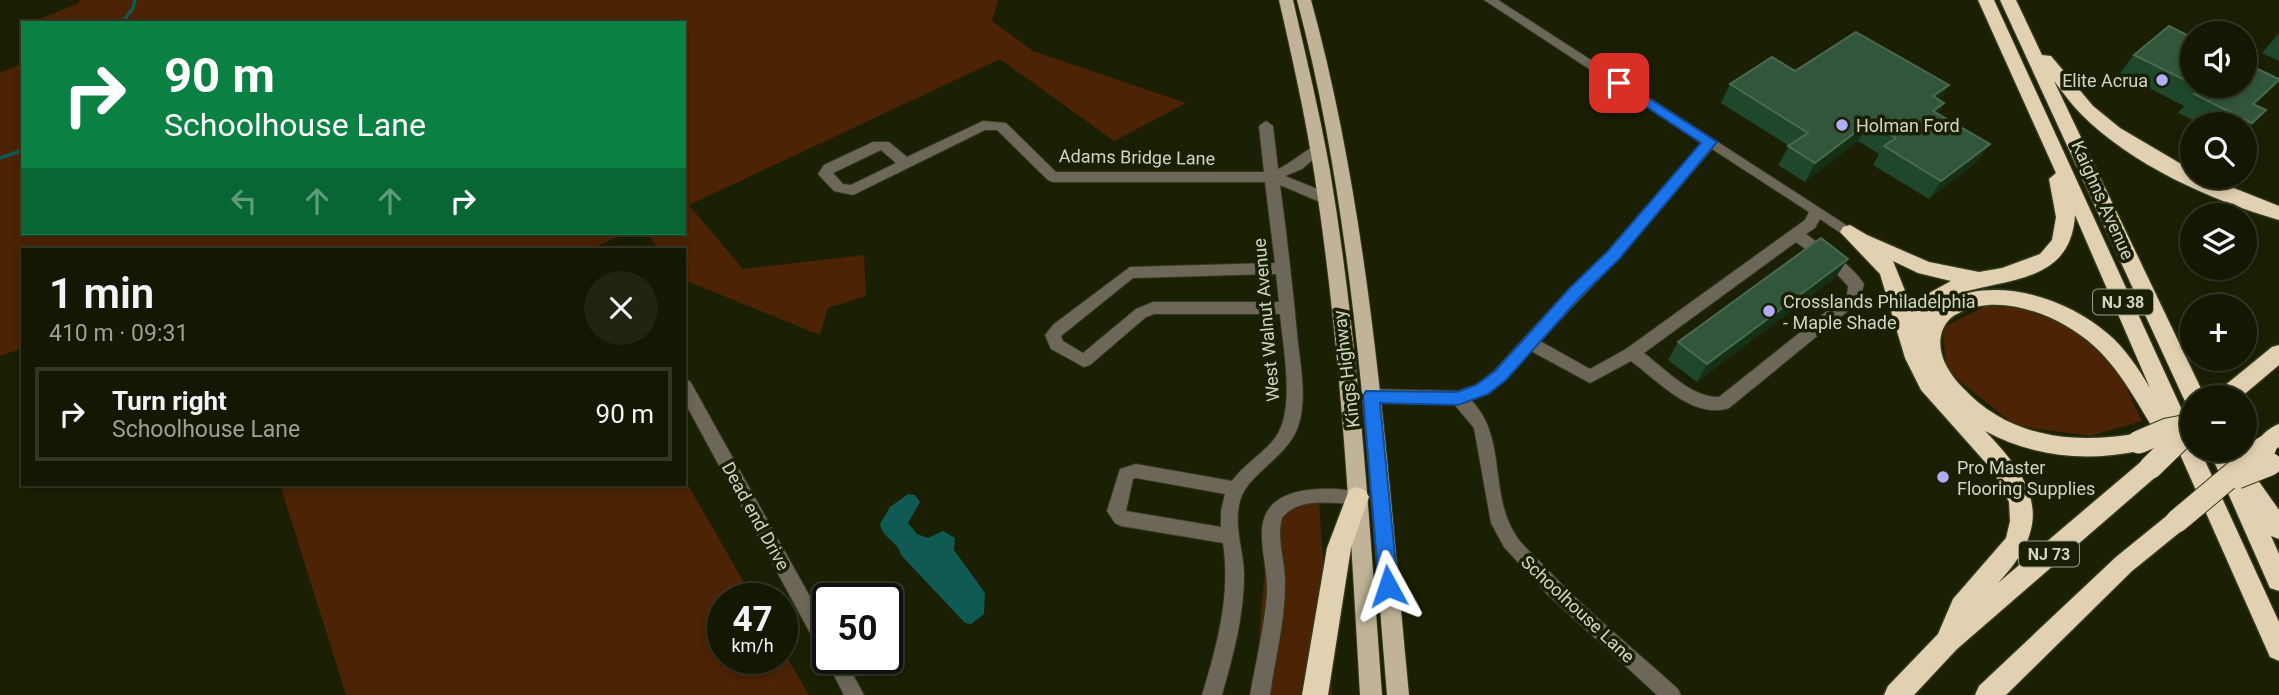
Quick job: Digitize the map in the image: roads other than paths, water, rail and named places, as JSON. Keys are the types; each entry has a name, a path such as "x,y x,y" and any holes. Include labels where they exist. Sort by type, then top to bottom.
{"highway":[{"name":"Kaighns Avenue","path":"1986,0 2050,135 2196,468 2279,649"},
{"name":"Kaighns Avenue","path":"2008,0 2188,385"},
{"path":"2031,47 2053,68 2087,110 2123,138 2197,179 2279,213"},
{"path":"1910,340 1917,317 1928,302 1948,290 2034,267 2049,257 2059,242 2064,225 2065,206 2050,135"},
{"path":"1850,232 1925,268 1983,280"},
{"path":"1850,232 1874,252 1890,274 1916,360 1927,381 2001,465 2015,488 2022,510 2018,539 1961,608 1948,641"},
{"path":"2166,430 2139,442 2103,449 2057,447 2013,433 1990,422 1961,400 1936,367 1930,348 1935,322 1954,305 1986,298 2024,301 2070,318 2101,340 2118,359 2158,420 2166,430 2180,448"},
{"path":"2241,385 2279,353"},
{"name":"NJ 73","path":"1897,695 1948,641 2151,467 2180,439"},
{"path":"1988,695 2124,564 2225,481 2273,452"},
{"path":"2191,462 2196,468"},
{"path":"2225,462 2279,580"},
{"path":"2230,462 2279,529"},
{"path":"1315,695 1339,548 1357,497"}],"main road":[{"name":"Kings Highway","path":"1286,0 1317,150 1336,283 1357,497 1371,695"},
{"name":"Kings Highway","path":"1304,0 1342,181 1371,396 1398,695"}],"street":[{"path":"1490,0 1850,232"},
{"name":"Adams Bridge Lane","path":"906,163 884,145 878,145 829,168 825,174 839,188 853,190 983,125 992,125 1001,126 1053,177 1271,177 1298,185 1325,198"},
{"name":"West Walnut Avenue","path":"1236,489 1240,482 1275,453 1289,428 1295,402 1288,308 1266,126"},
{"path":"1371,396 1458,398 1482,390 1500,375 1575,292 1613,255 1710,142"},
{"name":"Adams Bridge Lane","path":"1271,177 1297,166 1317,150"},
{"path":"1530,343 1590,377 1632,353 1810,225 1818,211"},
{"path":"1632,353 1690,396 1706,404 1723,403 1854,298 1856,284 1839,266 1796,234"},
{"path":"1283,268 1130,273 1053,335 1057,345 1084,360 1091,358 1141,313 1153,308 1288,308"},
{"name":"Dead end Drive","path":"686,390 812,618"},
{"name":"Schoolhouse Lane","path":"1458,398 1476,416 1482,428 1494,503 1510,542 1553,588 1671,695"},
{"path":"1212,695 1224,653 1236,579 1228,536 1231,501 1236,489 1136,471 1126,474 1116,511 1121,518 1228,536"},
{"path":"1259,695 1276,586 1272,524 1278,510 1295,498 1357,497"},
{"path":"843,674 854,695"}],"water":[{"path":"908,494 915,495 920,502 908,523 917,534 928,538 943,531 955,538 954,550 985,593 984,614 971,624 965,623 901,555 882,529 880,524 890,507"}],"waterway":[{"path":"123,21 135,0"},
{"path":"0,158 21,151"}],"place":[{"name":"Elite Acrua","path":"2162,80"},
{"name":"Holman Ford","path":"1842,125"},
{"name":"Crosslands Philadelphia - Maple Shade","path":"1769,311"},
{"name":"Pro Master Flooring Supplies","path":"1943,477"}]}
